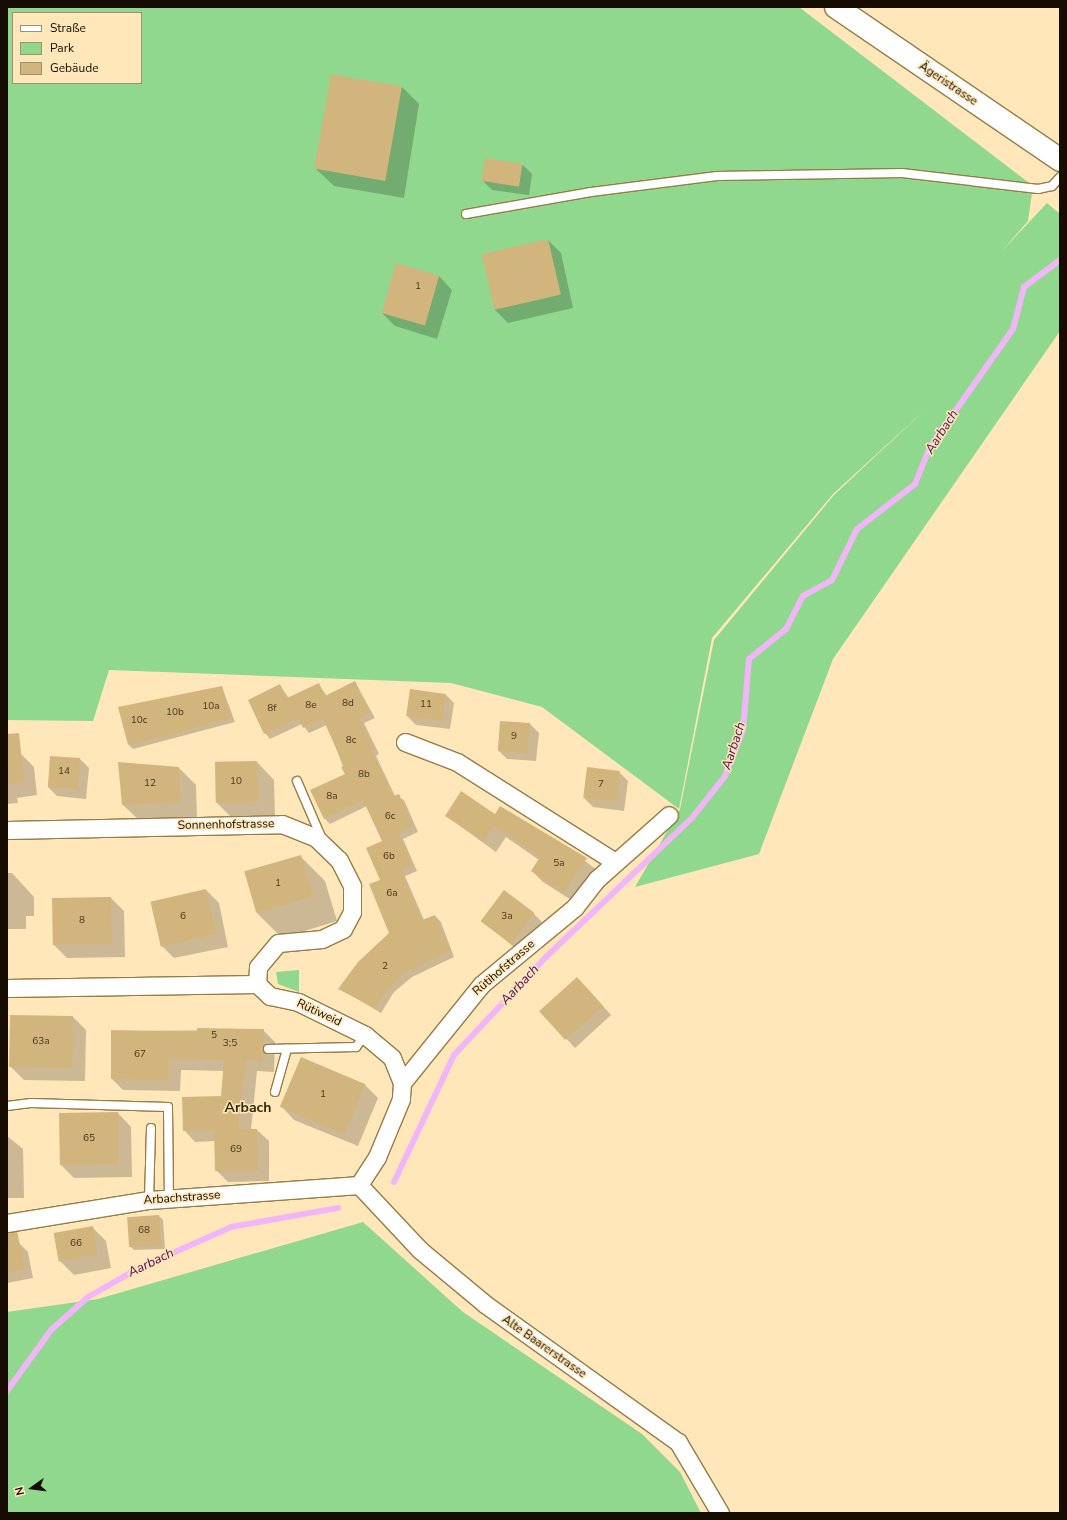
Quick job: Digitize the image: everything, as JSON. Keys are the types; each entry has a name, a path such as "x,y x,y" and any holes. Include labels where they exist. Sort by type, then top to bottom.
{"main road":[{"name":"Ägeristrasse","path":"836,7 1060,160"}],"street":[{"path":"405,742 457,762 615,862"},
{"name":"Rütihofstrasse","path":"402,1083 482,984 575,907 615,862 626,856 669,815"},
{"name":"Sonnenhofstrasse","path":"7,830 282,824 315,837 339,860 352,886 352,912 343,929 322,939 278,943 258,966 258,984"},
{"path":"7,988 258,984"},
{"name":"Rütiweid","path":"258,984 270,996 298,1002 365,1036 392,1058 402,1083 401,1099 377,1157 359,1185"},
{"name":"Arbachstrasse","path":"7,1223 148,1200 359,1185"},
{"name":"Alte Baarerstrasse","path":"359,1185 420,1250 485,1304 667,1432 690,1458 720,1513"}],"lane":[{"path":"466,214 591,192 717,176 902,173 1038,189 1052,186 1060,177"},
{"path":"297,781 326,847"},
{"path":"268,1049 356,1047 365,1036"},
{"path":"275,1092 287,1049"},
{"path":"7,1106 31,1103 168,1107 169,1198"},
{"path":"148,1200 150,1128"}],"green space":[{"path":"7,7 799,7 1033,186 1028,221 1001,252 1047,203 1060,214 1060,331 833,659 759,854 635,887 680,809 714,640 834,495 927,408 833,494 712,638 679,809 542,707 451,683 109,670 93,721 7,720"},
{"path":"299,970 299,992 278,984 276,972"},
{"path":"363,1222 463,1312 642,1434 680,1472 701,1513 7,1513 7,1312 98,1299"}],"building":[{"path":"331,74 402,87 385,181 314,169"},
{"path":"485,158 523,164 519,187 481,181"},
{"path":"548,239 561,295 495,310 482,254"},
{"path":"396,263 439,275 425,325 382,313"},
{"path":"355,681 370,713 359,718 374,749 371,750 393,796 399,794 413,827 399,833 412,865 401,870 422,920 435,915 450,951 406,972 389,987 375,1008 338,989 358,962 389,933 369,884 380,880 366,848 382,841 363,800 324,819 310,790 345,774 341,767 344,766 323,719 303,728 298,718 264,734 248,700 280,684 287,698 319,683 325,696"},
{"path":"222,686 231,718 128,745 118,707"},
{"path":"410,689 446,694 442,721 406,716"},
{"path":"500,721 530,723 528,753 498,751"},
{"path":"19,733 24,782 7,784 7,734"},
{"path":"50,756 80,758 78,789 48,787"},
{"path":"257,761 258,802 216,803 215,762"},
{"path":"118,762 179,767 180,802 122,805"},
{"path":"587,767 620,771 616,802 583,798"},
{"path":"461,791 495,814 500,806 587,858 564,892 531,871 540,857 494,826 484,841 445,816"},
{"path":"301,855 313,896 256,913 244,871"},
{"path":"206,889 216,934 161,947 150,902"},
{"path":"504,890 534,913 511,944 481,921"},
{"path":"111,897 112,944 53,945 52,898"},
{"path":"577,977 603,1006 565,1040 539,1011"},
{"path":"10,1015 73,1016 72,1068 9,1067"},
{"path":"197,1028 264,1029 263,1061 246,1060 238,1129 257,1129 258,1170 215,1171 214,1130 183,1131 182,1097 221,1096 224,1060 169,1059 169,1080 111,1079 111,1030 197,1032"},
{"path":"301,1057 365,1084 344,1134 280,1107"},
{"path":"118,1112 119,1164 60,1165 59,1113"},
{"path":"159,1215 161,1245 129,1247 127,1217"},
{"path":"93,1226 98,1255 59,1262 54,1233"},
{"path":"17,1231 25,1269 7,1273 7,1233"}],"waterway":[{"name":"Aarbach","path":"394,1182 454,1055 546,957 692,818 725,776 743,730 749,659 786,629 803,596 832,580 857,529 915,484 930,447 1013,329 1024,287 1060,260"},
{"name":"Aarbach","path":"7,1391 51,1330 88,1297 139,1268 231,1227 338,1208"}],"district":[{"name":"Arbach","path":"248,1108"}]}
